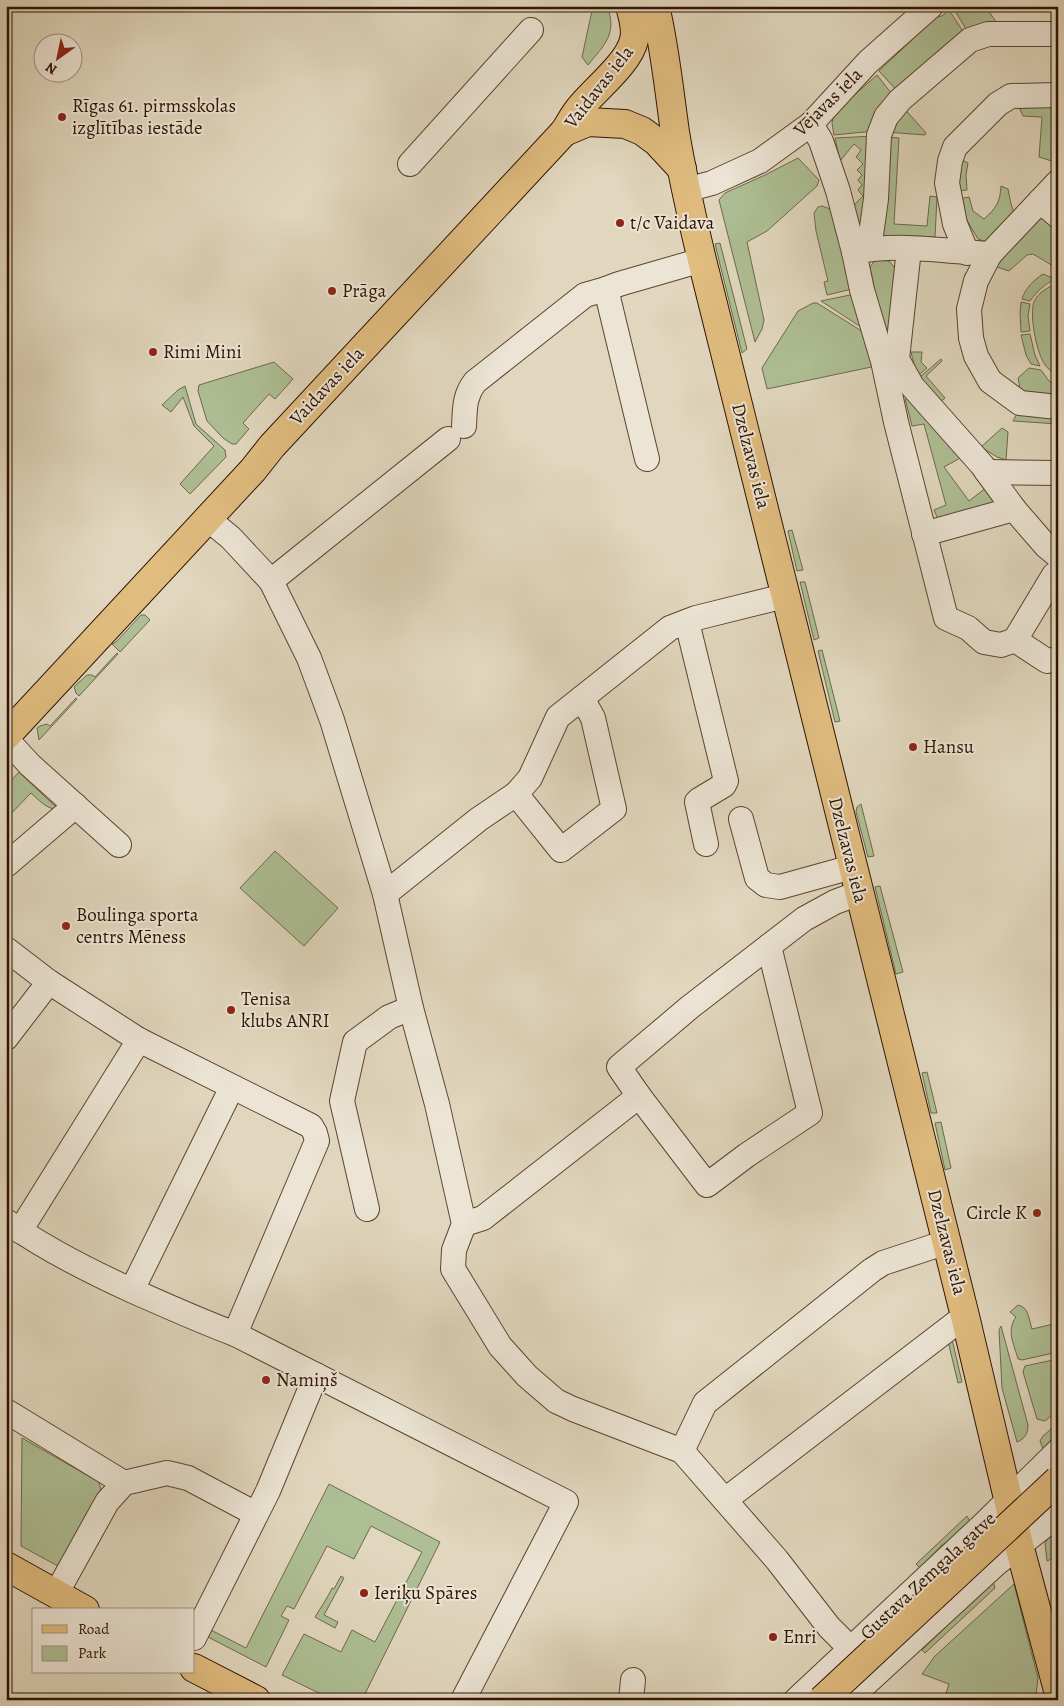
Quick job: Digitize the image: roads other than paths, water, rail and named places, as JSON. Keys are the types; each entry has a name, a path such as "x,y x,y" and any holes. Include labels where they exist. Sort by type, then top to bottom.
{"main road":[{"name":"Dzelzavas iela","path":"655,6 664,44 675,131 684,180 702,260 947,1242 1019,1545 1058,1690"},
{"name":"Vaidavas iela","path":"6,738 254,470 272,446 564,132 578,110 630,52 634,42 633,18"},
{"path":"564,132 588,122 625,124 642,131 657,142 684,180"},
{"name":"Gustava Zemgala gatve","path":"822,1700 1058,1480"},
{"path":"6,1566 81,1608"},
{"path":"195,1669 256,1700"}],"street":[{"name":"Vējavas iela","path":"684,180 712,183 760,161 811,124 868,62 931,6"},
{"path":"410,164 532,30"},
{"path":"909,249 890,360 987,472 1014,509 1046,546 1057,568 1014,640 1001,645 984,642 968,628 946,618 924,534 890,360 862,290 862,251 876,199 879,135 886,116 900,100 970,40 988,34 1058,34"},
{"path":"967,253 955,224 947,183 950,161 955,147 998,104 1011,96 1058,95"},
{"path":"811,124 821,141 862,251"},
{"path":"1058,182 1049,209 990,254 976,281 969,309 970,338 976,356 990,381 1019,402 1058,407"},
{"path":"862,251 909,249 990,254"},
{"path":"271,581 456,432 468,390 475,382 585,295 702,260"},
{"path":"606,289 647,459"},
{"path":"987,472 1058,473"},
{"path":"924,534 1014,509"},
{"path":"208,519 231,538 271,581 308,658 332,720 385,894 410,1008 437,1104 464,1224 454,1250 453,1270 500,1346 526,1376 556,1400 573,1409 682,1451 777,1560 829,1627 850,1649"},
{"path":"385,894 478,819 516,794 530,778 558,717 670,628 696,618 785,596"},
{"path":"687,622 726,781 724,785 697,802 706,844"},
{"path":"1014,640 1046,661 1058,660"},
{"path":"516,794 561,850 614,809 593,718 582,698"},
{"path":"6,738 30,765 119,845"},
{"path":"6,865 74,805"},
{"path":"741,819 757,878 766,885 780,886 852,867"},
{"path":"769,946 810,1113 707,1186 639,1096 620,1067 690,1007 769,946 804,919 836,902 859,893"},
{"path":"6,949 49,982 139,1040 311,1126 316,1133 317,1141 234,1334"},
{"path":"6,1038 49,982"},
{"path":"367,1209 342,1101 355,1042 388,1017 410,1008"},
{"path":"139,1040 13,1226 89,1270 196,1320 234,1334 566,1502 463,1700"},
{"path":"132,1290 232,1087"},
{"path":"464,1224 482,1218 639,1096"},
{"path":"682,1451 705,1403 872,1270 883,1263 947,1242"},
{"path":"725,1500 965,1316"},
{"path":"195,1636 268,1491 316,1375"},
{"path":"6,1411 124,1483"},
{"name":"Gustava Zemgala gatve","path":"796,1700 1058,1451"},
{"path":"56,1594 107,1502 124,1483 167,1473 188,1478 256,1514"},
{"name":"Gustava Zemgala gatve","path":"848,1700 1019,1545 1058,1515"}],"place":[{"name":"Rīgas 61. pirmsskolas izglītības iestāde","path":"62,117"},
{"name":"t/c Vaidava","path":"620,223"},
{"name":"Prāga","path":"332,291"},
{"name":"Rimi Mini","path":"153,352"},
{"name":"Hansu","path":"913,747"},
{"name":"Boulinga sporta centrs Mēness","path":"66,926"},
{"name":"Tenisa klubs ANRI","path":"231,1010"},
{"name":"Circle K","path":"1037,1213"},
{"name":"Namiņš","path":"266,1380"},
{"name":"Ieriķu Spāres","path":"364,1593"},
{"name":"Enri","path":"773,1637"}]}
